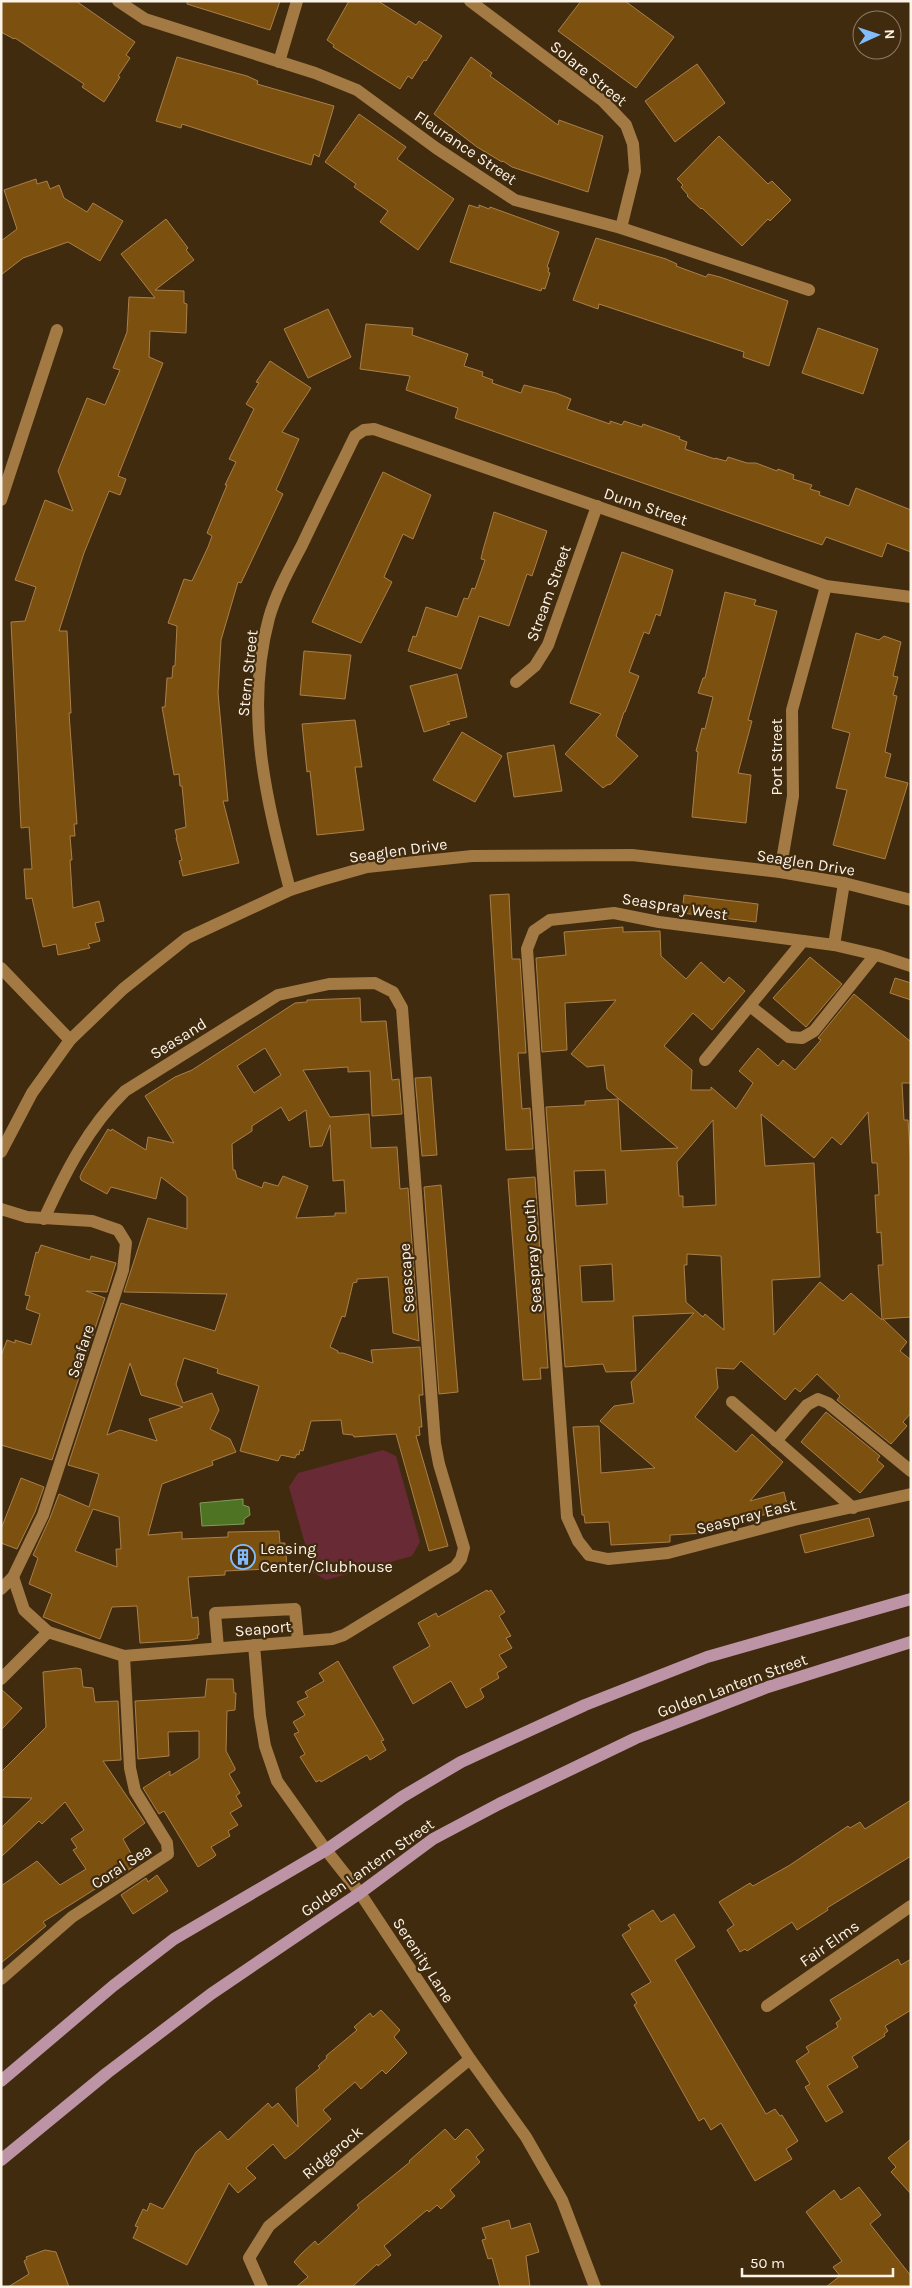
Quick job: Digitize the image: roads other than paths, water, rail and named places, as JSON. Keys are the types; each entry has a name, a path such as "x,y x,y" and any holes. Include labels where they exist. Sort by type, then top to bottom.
{"main road":[{"name":"Golden Lantern Street","path":"1,2081 113,1986 174,1939 326,1850 402,1797 461,1762 585,1705 707,1657 911,1599"},
{"name":"Golden Lantern Street","path":"1,2160 107,2073 211,1994 360,1893 433,1839 525,1791 636,1738 768,1687 911,1642"}],"street":[{"name":"Fleurance Street","path":"118,1 145,19 279,62 357,90 436,148 515,200 621,228 810,290"},
{"path":"279,62 297,1"},
{"name":"Solare Street","path":"470,1 603,101 626,125 633,144 635,171 621,228"},
{"path":"1,500 57,330"},
{"name":"Dunn Street","path":"374,429 826,586 911,597"},
{"name":"Stern Street","path":"290,890 268,808 260,760 257,705 262,654 270,616 286,577 355,436 364,430 374,429"},
{"name":"Stream Street","path":"516,682 535,666 548,645 597,506"},
{"name":"Port Street","path":"780,872 793,796 792,710 826,586"},
{"name":"Seaglen Drive","path":"1,1152 32,1093 70,1040 123,989 187,938 290,890 367,867 472,856 632,855 780,872 844,883 911,900"},
{"path":"834,945 844,883"},
{"name":"Seaspray West","path":"526,949 534,931 550,920 614,913 659,922 834,945 875,954 911,966"},
{"path":"705,1060 803,941"},
{"name":"Seaspray South","path":"526,949 567,1517 578,1541 589,1555"},
{"path":"750,1006 789,1037 802,1038 814,1031 875,954"},
{"path":"1,968 70,1040"},
{"name":"Seasand","path":"44,1219 67,1170 106,1109 125,1091 278,995 329,984 375,983 393,992"},
{"name":"Seascape","path":"393,992 402,1008 435,1443 439,1464 464,1548 461,1559"},
{"name":"Seafare","path":"1,1209 27,1217 92,1221 118,1230 126,1243 123,1270 42,1514 13,1577 1,1589"},
{"path":"776,1441 807,1405 818,1399 828,1403 911,1471"},
{"path":"732,1402 853,1508"},
{"name":"Seaspray East","path":"589,1555 608,1559 668,1553 794,1520 911,1494"},
{"name":"Seaport","path":"13,1577 24,1610 48,1632 124,1656 332,1639 344,1635 456,1567 461,1559"},
{"path":"218,1648 214,1613 295,1608 298,1642"},
{"path":"1,1678 48,1632"},
{"name":"Serenity Lane","path":"254,1645 260,1716 265,1746 277,1781 326,1850 360,1893 470,2059 526,2137 562,2200 594,2287"},
{"name":"Coral Sea","path":"1,1979 72,1918 168,1854 167,1843 134,1791 130,1768 124,1656"},
{"name":"Fair Elms","path":"767,2006 911,1906"},
{"name":"Ridgerock","path":"262,2287 249,2258 268,2226 470,2059"}],"place":[{"name":"Leasing Center/Clubhouse","path":"243,1557"}]}
